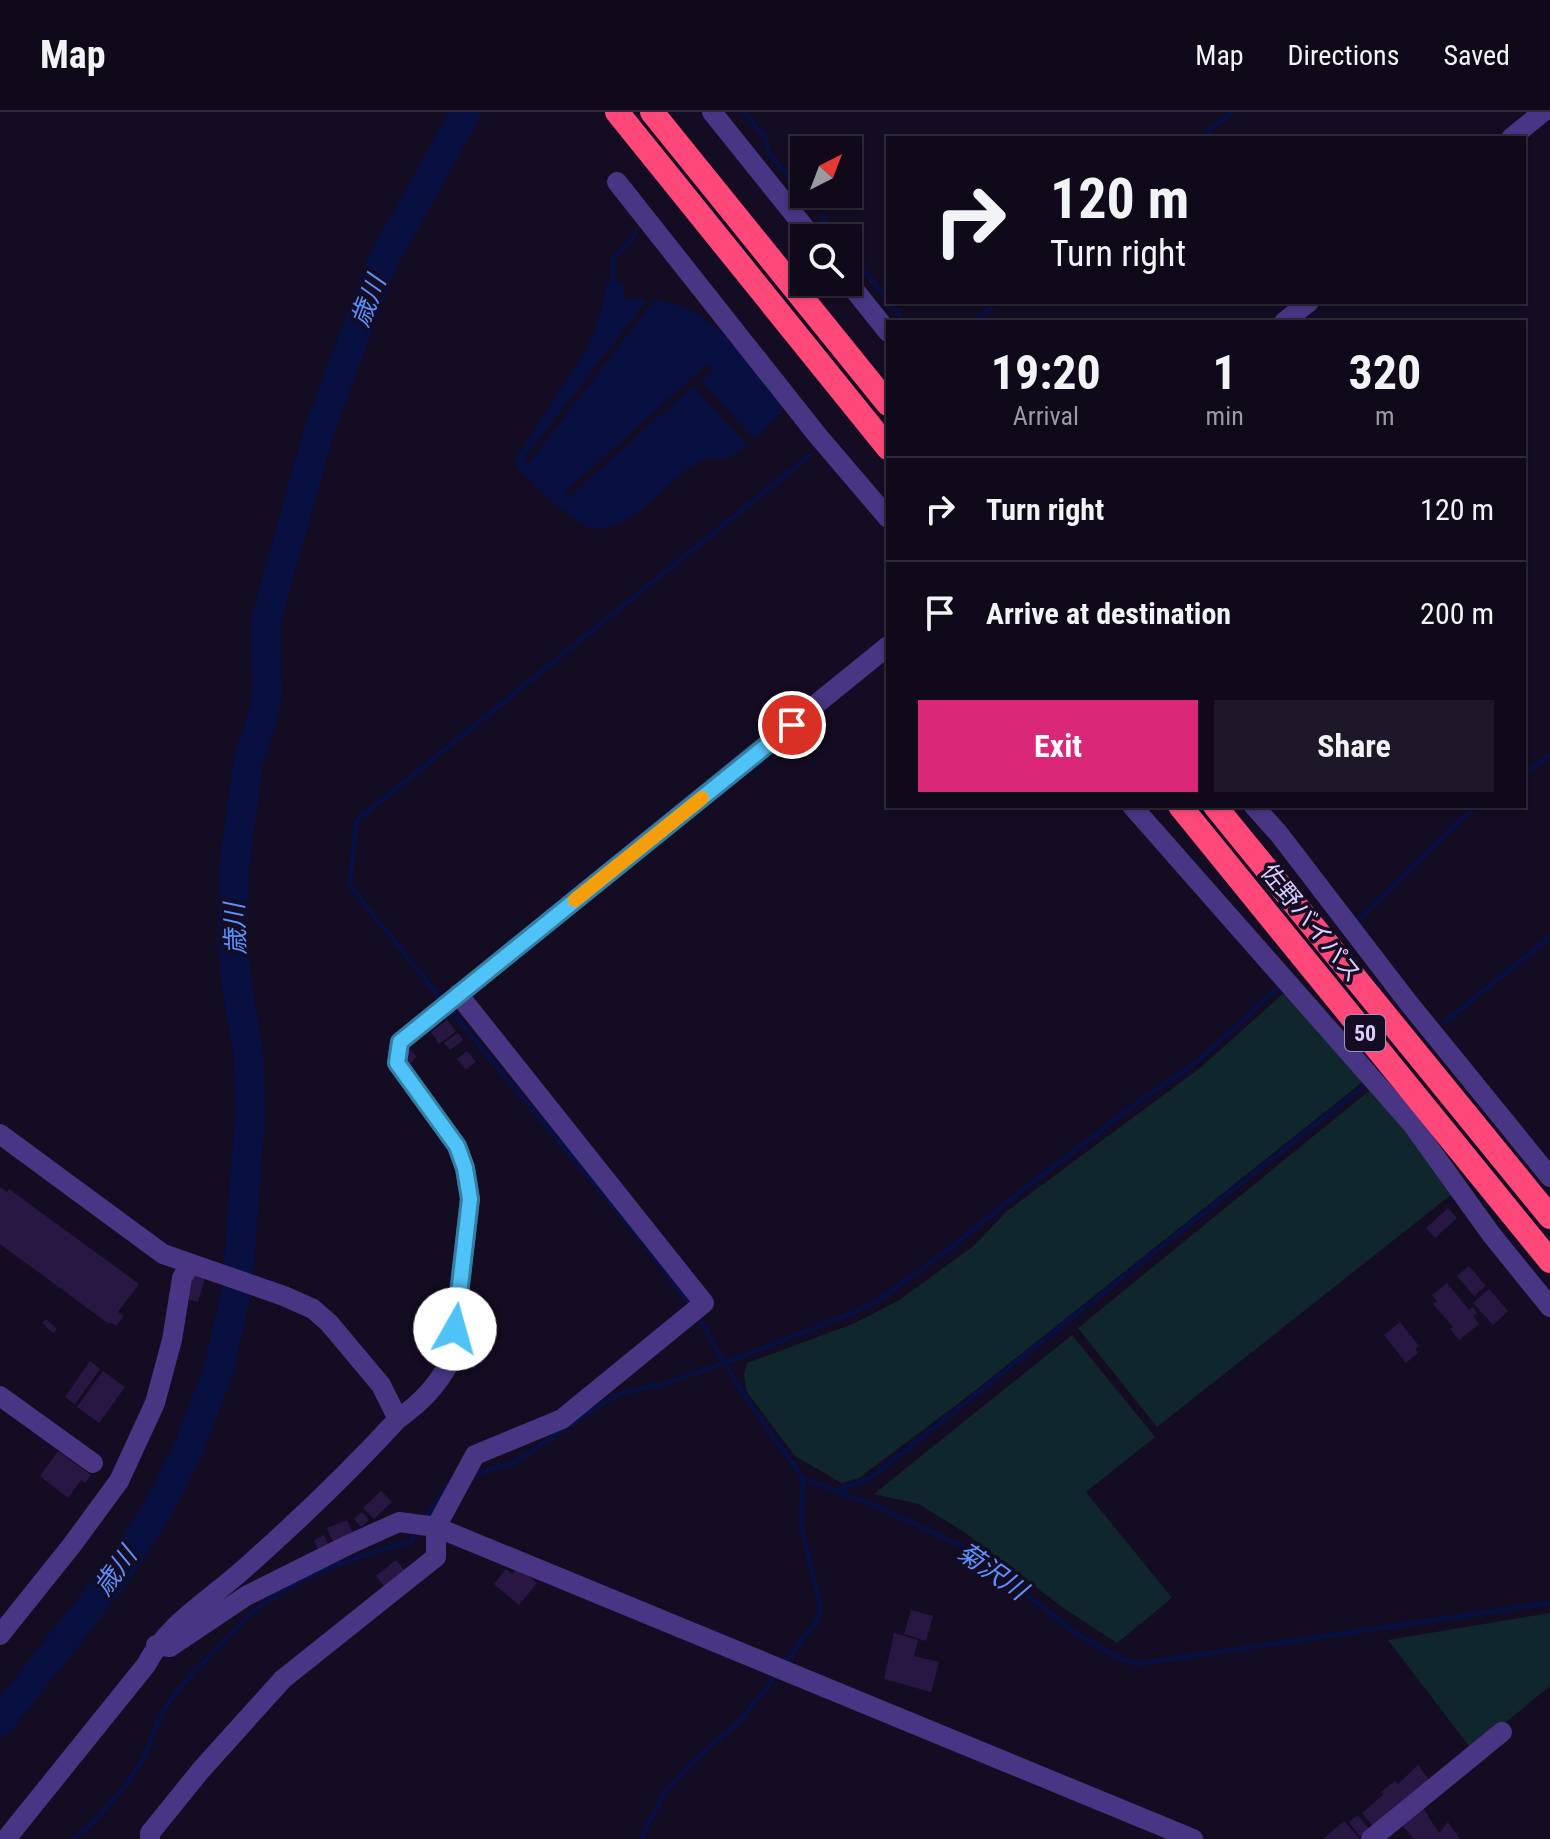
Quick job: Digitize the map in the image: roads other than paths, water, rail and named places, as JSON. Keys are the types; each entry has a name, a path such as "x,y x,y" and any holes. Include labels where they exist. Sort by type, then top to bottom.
{"highway":[{"path":"617,112 886,446"},
{"path":"652,112 886,402"},
{"name":"佐野バイパス","path":"1182,808 1550,1261"},
{"name":"佐野バイパス","path":"1217,808 1550,1217"}],"street":[{"path":"712,112 802,224"},
{"path":"1513,136 1543,112"},
{"path":"617,182 818,436 886,516"},
{"path":"859,296 886,330"},
{"path":"1286,320 1306,304"},
{"path":"6,1839 146,1665 156,1645 177,1623 290,1529 398,1419 422,1401 439,1383 451,1360 470,1199 465,1168 457,1146 397,1063 400,1042 886,648"},
{"path":"1134,808 1412,1124 1491,1234 1550,1307"},
{"path":"1256,808 1550,1177"},
{"path":"426,1525 475,1455 562,1419 704,1303 458,994"},
{"path":"0,1134 163,1254 313,1309 329,1323 381,1385 398,1419"},
{"path":"1491,1234 1514,1216"},
{"path":"0,1635 119,1481 155,1403 172,1340 182,1278 199,1268"},
{"path":"0,1396 93,1463"},
{"path":"156,1645 170,1647 246,1596 399,1522 426,1525 1193,1839"},
{"path":"150,1839 150,1833 201,1770 283,1679 436,1557 426,1525"},
{"path":"1371,1839 1502,1732"}],"waterway":[{"name":"歳川","path":"0,1721 116,1574 158,1509 190,1445 219,1369 237,1289 250,1118 249,1059 236,979 233,935 234,867 249,758 267,694 266,620 320,428 383,261 466,112"},
{"path":"743,112 766,139 769,154 790,178"},
{"path":"1202,136 1232,112"},
{"path":"822,216 828,224"},
{"path":"613,282 613,259 636,234"},
{"path":"862,268 886,298"},
{"path":"891,304 903,320"},
{"path":"976,320 996,304"},
{"path":"442,1000 350,886 356,821 809,456"},
{"path":"1526,773 1550,755"},
{"path":"1358,920 1476,808"},
{"path":"1445,1022 1550,937"},
{"path":"472,1475 515,1462 625,1392 664,1384 749,1354 879,1300 1141,1100 1197,1062 1279,987"},
{"path":"448,1008 638,1236 692,1307"},
{"path":"839,1490 868,1479 886,1466 1366,1084"},
{"path":"698,1315 734,1379 803,1478"},
{"name":"菊沢川","path":"784,1665 819,1617 820,1604 801,1525 803,1478 883,1509 968,1549 1077,1634 1121,1659 1137,1664 1550,1603"},
{"path":"425,1519 451,1481"},
{"path":"74,1839 104,1811 131,1778 145,1755 161,1715 175,1694 251,1614 307,1578 375,1551 411,1542 418,1531"},
{"name":"菊沢川","path":"641,1839 664,1793 693,1762 742,1719 778,1673"}]}
